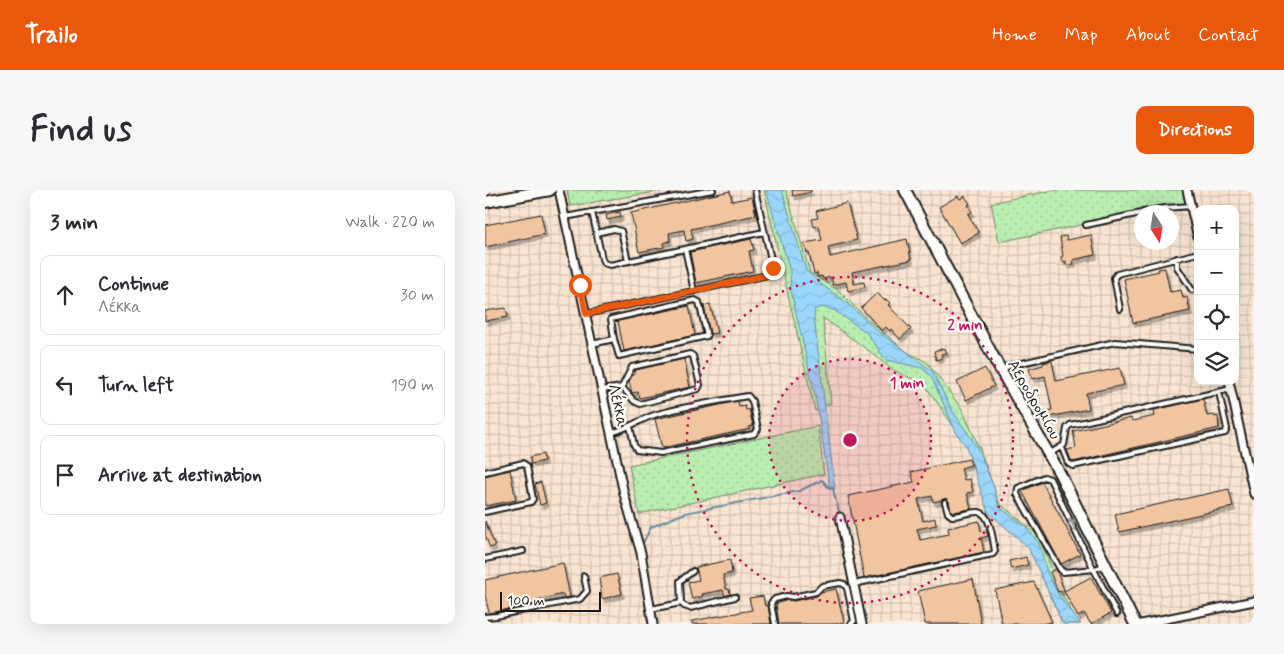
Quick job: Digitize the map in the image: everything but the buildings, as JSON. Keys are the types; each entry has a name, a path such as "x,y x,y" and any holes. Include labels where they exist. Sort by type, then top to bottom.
{"street":[{"path":"485,202 550,190"},
{"name":"Λέκκα","path":"559,190 629,514 641,553 653,624"},
{"name":"Αεροδρομίου","path":"905,190 1002,371 1049,454 1135,624"},
{"path":"1187,190 1194,220"},
{"path":"1230,385 1254,494"},
{"path":"840,516 853,584 857,622"},
{"path":"1141,624 1254,601"}],"lane":[{"path":"565,217 713,190"},
{"path":"586,314 768,275 773,268 755,190"},
{"path":"1179,207 1191,206"},
{"path":"592,212 604,263 610,265 764,232"},
{"path":"1086,225 1134,215"},
{"path":"596,233 614,230 621,231 628,261"},
{"path":"685,249 694,291"},
{"path":"1120,309 1115,276 1119,273 1194,253"},
{"path":"1177,258 1177,267 1192,290"},
{"path":"695,300 699,302 707,336 619,356 614,339 611,319 695,300"},
{"path":"592,344 614,339"},
{"path":"1002,371 1008,366 1115,342 1194,349"},
{"path":"690,354 693,356 700,385 698,389 640,404 634,401 622,386 632,367 690,354"},
{"path":"602,390 622,386"},
{"path":"1049,454 1064,446 1067,428 1070,425 1231,389"},
{"path":"1062,448 1068,463 1073,466 1225,433 1227,429 1219,392"},
{"path":"611,432 656,415 748,396 752,400 758,429 754,434 656,453 637,450 630,426"},
{"path":"485,472 525,464 533,499 531,502 485,512"},
{"path":"1105,565 1095,569 1068,572 1063,572 1059,569 1017,494 1018,488 1044,477 1049,479 1095,569 1101,586 1117,614"},
{"path":"853,584 993,554 995,551 988,519 985,515 980,512 952,516 948,513 945,502"},
{"path":"485,558 523,551"},
{"path":"693,571 680,581 681,603 684,606 689,608 735,597"},
{"path":"485,617 579,599 587,591 584,576"},
{"path":"775,624 771,603 775,598 787,596 793,598 817,592 822,586 840,582 845,584 847,588 857,622"},
{"path":"651,609 681,603"}],"shaded area":[{"path":"485,190 1254,190 1254,624 485,624"}],"green space":[{"path":"567,190 667,190 570,206"},
{"path":"764,190 786,190 810,273 837,289 868,320 907,352 927,362 962,409 980,449 999,503 1038,535 1064,598 1079,624 1063,624 1028,545 987,506 970,450 925,385 891,369 823,318 831,403 815,411"},
{"path":"1054,190 1184,190 1187,203 1177,205 1134,205 1134,214 999,242 991,203"},
{"path":"818,426 824,474 639,514 629,465"}],"water":[{"path":"766,190 782,190 806,270 818,282 846,302 881,334 932,371 953,412 976,445 994,487 999,507 1025,526 1039,543 1047,572 1059,596 1081,624 1063,624 1028,547 988,512 966,446 957,434 931,376 922,368 886,360 866,332 834,310 822,307 815,309 814,318 835,489 830,489 816,400 791,291 790,271"}],"waterway":[{"path":"643,543 651,527 685,513 799,491 822,480 830,489 830,487"},
{"path":"832,486 840,515"},
{"path":"851,589 852,604"}],"route":[{"path":"580,285 586,314 768,275 772,272 773,268"}]}
